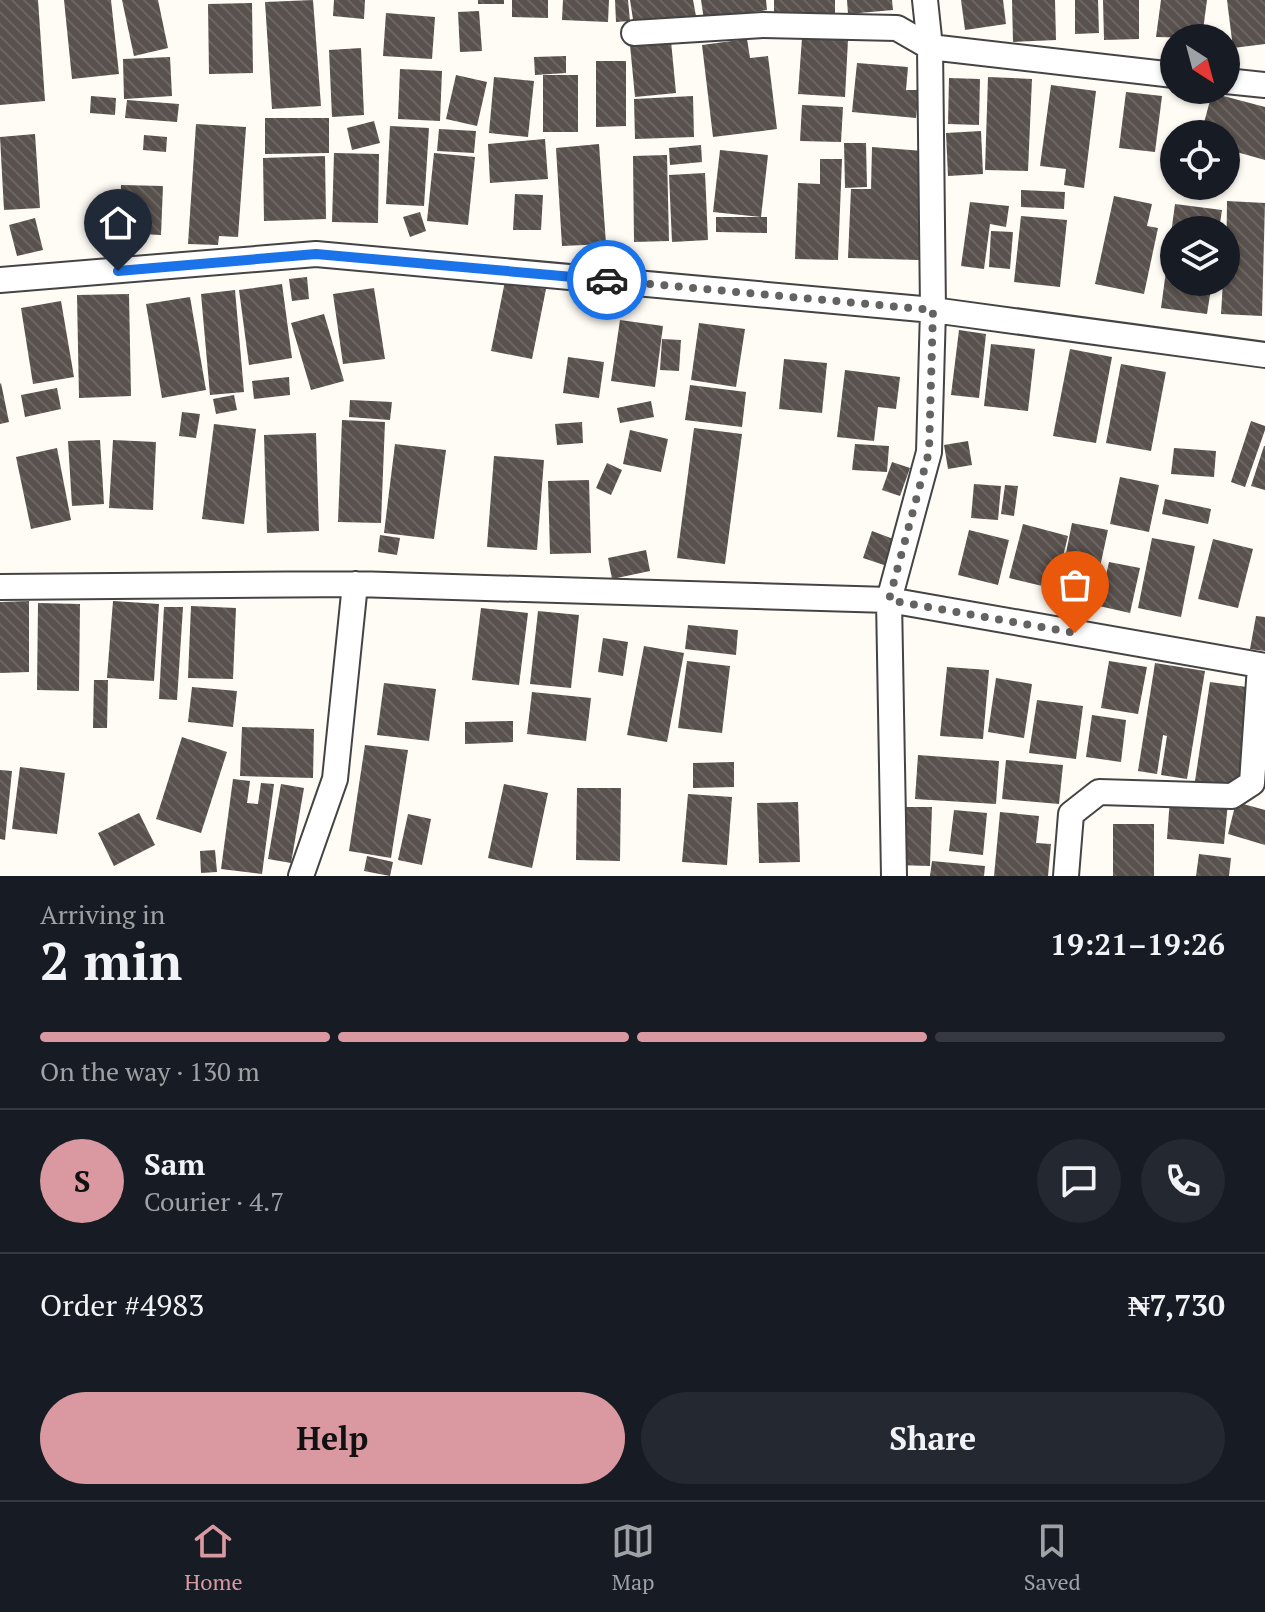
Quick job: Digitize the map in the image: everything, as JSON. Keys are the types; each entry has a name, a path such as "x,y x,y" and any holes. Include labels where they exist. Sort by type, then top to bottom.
{"street":[{"path":"894,876 889,600 929,452 933,310 930,47 925,0"},
{"path":"634,33 763,25 897,28 930,47 1160,73"},
{"path":"1240,82 1265,85"},
{"path":"0,280 316,254 933,310 1265,355"},
{"path":"301,876 335,779 355,584"},
{"path":"0,587 355,584 889,600 1263,666 1252,783 1232,796 1099,792 1071,814 1066,876"}],"building":[{"path":"0,0 38,0 45,101 0,105"},
{"path":"64,0 111,0 119,74 72,79"},
{"path":"122,0 158,0 168,48 134,56"},
{"path":"313,0 321,106 272,109 265,2"},
{"path":"334,0 365,0 364,19 333,16"},
{"path":"478,0 504,0 504,4 478,4"},
{"path":"512,0 548,0 548,18 512,17"},
{"path":"563,0 609,0 608,22 562,20"},
{"path":"615,0 628,0 630,21 616,22"},
{"path":"630,0 693,0 696,16 634,26"},
{"path":"701,0 766,0 767,10 704,20"},
{"path":"774,0 835,0 835,15 774,16"},
{"path":"847,0 892,0 893,10 848,14"},
{"path":"961,0 1003,0 1006,24 965,30"},
{"path":"1012,0 1055,0 1056,40 1013,42"},
{"path":"1075,0 1098,0 1099,33 1075,34"},
{"path":"1103,0 1139,0 1139,39 1104,40"},
{"path":"1161,0 1207,0 1204,24 1160,24 1160,37 1156,37"},
{"path":"1227,0 1265,0 1265,44 1240,47 1240,24 1230,24"},
{"path":"252,3 253,73 209,74 208,4"},
{"path":"479,11 482,51 460,52 458,12"},
{"path":"386,13 435,17 432,59 383,56"},
{"path":"802,38 848,40 845,97 798,94"},
{"path":"747,39 750,58 768,56 777,129 713,137 702,45"},
{"path":"671,41 676,93 635,97 630,45"},
{"path":"361,48 364,115 332,117 329,50"},
{"path":"566,56 566,73 535,75 534,57"},
{"path":"170,57 172,96 124,99 123,59"},
{"path":"596,61 626,61 626,126 596,127"},
{"path":"857,63 908,67 906,90 919,90 916,118 852,112"},
{"path":"400,69 442,71 440,121 398,119"},
{"path":"456,75 487,82 477,126 446,119"},
{"path":"543,75 578,75 578,132 543,132"},
{"path":"494,77 534,81 528,137 489,133"},
{"path":"988,77 1032,79 1028,171 985,170"},
{"path":"949,78 980,79 979,125 948,124"},
{"path":"1051,85 1096,91 1084,188 1064,185 1066,169 1040,166"},
{"path":"1126,92 1160,96 1155,152 1119,148"},
{"path":"91,96 116,98 115,115 90,113"},
{"path":"693,96 694,137 635,139 634,99"},
{"path":"127,100 179,104 177,122 125,118"},
{"path":"1240,100 1265,107 1265,160 1240,153 1240,120 1205,120 1209,104 1240,104"},
{"path":"802,105 843,107 841,142 800,141"},
{"path":"265,118 329,118 329,153 265,154"},
{"path":"374,121 380,143 352,150 347,128"},
{"path":"196,124 246,127 238,237 219,236 218,245 188,244"},
{"path":"390,126 429,128 424,206 386,204"},
{"path":"439,129 476,131 474,153 437,151"},
{"path":"981,131 983,174 948,176 946,133"},
{"path":"35,134 40,208 4,210 0,137"},
{"path":"144,135 167,137 166,152 143,150"},
{"path":"545,139 548,179 490,183 488,144"},
{"path":"844,143 866,143 867,187 845,188"},
{"path":"599,144 606,244 562,246 556,148"},
{"path":"701,145 702,162 670,165 669,148"},
{"path":"872,147 923,151 919,260 848,258 851,189 871,189"},
{"path":"720,150 768,155 761,217 713,212"},
{"path":"334,153 379,154 378,223 332,222"},
{"path":"434,153 475,157 468,225 427,221"},
{"path":"667,155 669,241 634,242 633,156"},
{"path":"325,156 326,219 264,221 263,158"},
{"path":"820,159 842,159 838,260 795,259 798,183 820,184"},
{"path":"705,173 708,240 672,242 669,175"},
{"path":"121,185 163,186 161,235 119,233"},
{"path":"1021,190 1065,192 1064,209 1021,207"},
{"path":"515,194 543,195 541,230 513,230"},
{"path":"1114,196 1152,204 1147,226 1158,228 1144,294 1095,284"},
{"path":"1227,201 1265,203 1262,316 1221,314 1222,296 1240,296 1240,216 1227,216"},
{"path":"970,202 1009,206 1006,227 990,224 984,269 961,266"},
{"path":"1175,204 1222,210 1221,216 1173,216"},
{"path":"420,212 426,231 410,237 403,217"},
{"path":"1021,216 1067,220 1060,287 1014,282"},
{"path":"716,217 767,217 767,233 716,232"},
{"path":"35,218 43,250 17,256 9,225"},
{"path":"991,231 1013,232 1010,269 989,267"},
{"path":"307,277 309,299 292,301 289,279"},
{"path":"505,281 546,289 532,359 491,351"},
{"path":"282,284 292,358 249,365 239,290"},
{"path":"374,288 385,359 343,364 333,294"},
{"path":"235,290 244,392 210,395 201,294"},
{"path":"129,294 131,396 79,398 77,295"},
{"path":"1163,296 1210,296 1207,314 1161,308"},
{"path":"190,297 206,390 162,398 146,304"},
{"path":"61,301 74,377 33,384 21,308"},
{"path":"324,314 344,381 311,390 291,323"},
{"path":"620,320 663,326 655,387 611,381"},
{"path":"699,323 745,329 736,387 691,380"},
{"path":"959,330 986,334 979,398 951,395"},
{"path":"662,339 681,340 679,371 660,370"},
{"path":"991,344 1035,349 1028,411 984,406"},
{"path":"1070,349 1112,357 1096,443 1053,436"},
{"path":"568,357 604,362 599,398 563,393"},
{"path":"784,359 827,363 822,413 779,409"},
{"path":"1121,364 1166,372 1151,451 1106,443"},
{"path":"845,370 900,377 896,409 878,407 874,441 837,437"},
{"path":"289,377 290,395 254,399 252,381"},
{"path":"0,384 9,422 0,424"},
{"path":"690,385 746,392 742,427 685,420"},
{"path":"57,388 61,409 25,417 21,395"},
{"path":"234,395 237,410 216,414 213,399"},
{"path":"350,400 392,402 390,420 349,417"},
{"path":"651,401 654,417 620,423 617,408"},
{"path":"182,412 200,414 196,438 179,436"},
{"path":"342,420 385,422 381,523 338,522"},
{"path":"1251,421 1265,426 1265,430 1245,487 1231,482"},
{"path":"582,422 583,443 557,445 555,424"},
{"path":"214,424 256,429 244,524 202,519"},
{"path":"694,428 742,434 725,564 677,558"},
{"path":"630,430 668,439 661,472 623,464"},
{"path":"316,433 319,531 267,533 264,435"},
{"path":"100,440 104,504 72,506 68,441"},
{"path":"113,440 156,442 153,510 109,508"},
{"path":"968,441 972,465 948,469 944,445"},
{"path":"395,444 446,450 434,539 384,533"},
{"path":"855,444 889,446 887,472 852,470"},
{"path":"1265,446 1265,490 1251,486"},
{"path":"57,448 71,520 31,529 16,457"},
{"path":"1174,448 1216,451 1214,477 1171,474"},
{"path":"494,456 544,460 537,550 487,547"},
{"path":"892,462 910,468 900,496 882,490"},
{"path":"607,463 622,470 611,495 596,488"},
{"path":"1120,477 1159,485 1149,532 1110,524"},
{"path":"589,480 591,553 550,554 548,481"},
{"path":"974,484 1001,486 998,520 971,518"},
{"path":"1005,485 1018,486 1014,516 1001,514"},
{"path":"1165,499 1211,509 1208,524 1162,514"},
{"path":"1072,523 1108,530 1095,590 1060,583"},
{"path":"1023,524 1068,536 1055,589 1009,578"},
{"path":"969,530 1009,540 998,585 958,575"},
{"path":"872,531 896,540 887,566 863,558"},
{"path":"380,535 400,538 397,555 378,552"},
{"path":"1152,538 1195,546 1181,617 1138,608"},
{"path":"1213,539 1253,549 1238,608 1198,599"},
{"path":"646,550 650,571 612,579 608,558"},
{"path":"1109,562 1140,568 1130,613 1099,606"},
{"path":"29,601 29,672 0,673 0,602"},
{"path":"113,601 159,604 154,681 107,678"},
{"path":"38,603 80,604 79,691 37,690"},
{"path":"191,606 236,608 233,679 188,678"},
{"path":"164,607 183,607 177,700 159,699"},
{"path":"481,608 528,613 519,685 472,680"},
{"path":"538,611 579,615 571,688 530,684"},
{"path":"1256,616 1265,617 1265,651 1250,649"},
{"path":"688,625 738,630 736,655 685,649"},
{"path":"603,638 628,642 623,676 598,672"},
{"path":"644,646 684,653 667,742 627,735"},
{"path":"687,661 730,666 722,733 678,728"},
{"path":"1109,661 1147,667 1138,714 1101,708"},
{"path":"1155,663 1205,671 1187,779 1161,775 1167,736 1163,735 1157,774 1138,771"},
{"path":"947,667 989,670 983,739 940,736"},
{"path":"996,678 1032,684 1024,738 988,732"},
{"path":"94,680 108,680 107,728 93,728"},
{"path":"1210,682 1254,688 1239,787 1195,781"},
{"path":"384,683 436,689 429,741 377,735"},
{"path":"192,687 237,691 233,727 188,722"},
{"path":"532,692 591,698 586,741 527,734"},
{"path":"1037,700 1083,706 1076,759 1029,753"},
{"path":"1092,715 1126,720 1121,762 1086,757"},
{"path":"513,721 513,742 465,744 465,722"},
{"path":"242,727 314,729 313,778 240,776"},
{"path":"182,737 227,752 201,833 156,819"},
{"path":"365,745 408,750 391,858 349,851"},
{"path":"918,755 999,761 996,804 915,799"},
{"path":"1006,760 1063,765 1059,804 1002,799"},
{"path":"734,762 734,787 693,788 693,763"},
{"path":"20,767 65,773 57,834 12,829"},
{"path":"0,770 12,771 5,840 0,839"},
{"path":"233,779 250,781 247,803 258,804 261,783 274,784 262,874 221,869"},
{"path":"281,784 304,788 291,863 268,859"},
{"path":"504,784 548,793 532,868 488,858"},
{"path":"577,788 621,788 620,861 576,860"},
{"path":"688,794 732,797 727,865 682,862"},
{"path":"1170,798 1228,802 1224,844 1167,839"},
{"path":"798,802 800,862 759,863 757,803"},
{"path":"1236,802 1265,810 1265,845 1228,834"},
{"path":"897,807 932,807 930,866 895,865"},
{"path":"954,810 987,813 983,855 949,851"},
{"path":"1000,812 1039,816 1036,843 1051,844 1048,876 994,876"},
{"path":"139,813 155,845 114,866 98,833"},
{"path":"408,814 431,819 422,865 398,860"},
{"path":"1113,824 1154,824 1154,876 1113,876"},
{"path":"215,850 217,872 201,873 200,851"},
{"path":"1199,854 1231,858 1229,876 1196,876"},
{"path":"367,856 393,862 390,876 364,871"},
{"path":"932,861 985,866 984,876 930,876"}],"way so far":[{"path":"607,280 933,310 929,452 889,600 1075,633"}],"route":[{"path":"118,271 316,254 607,280"}]}
